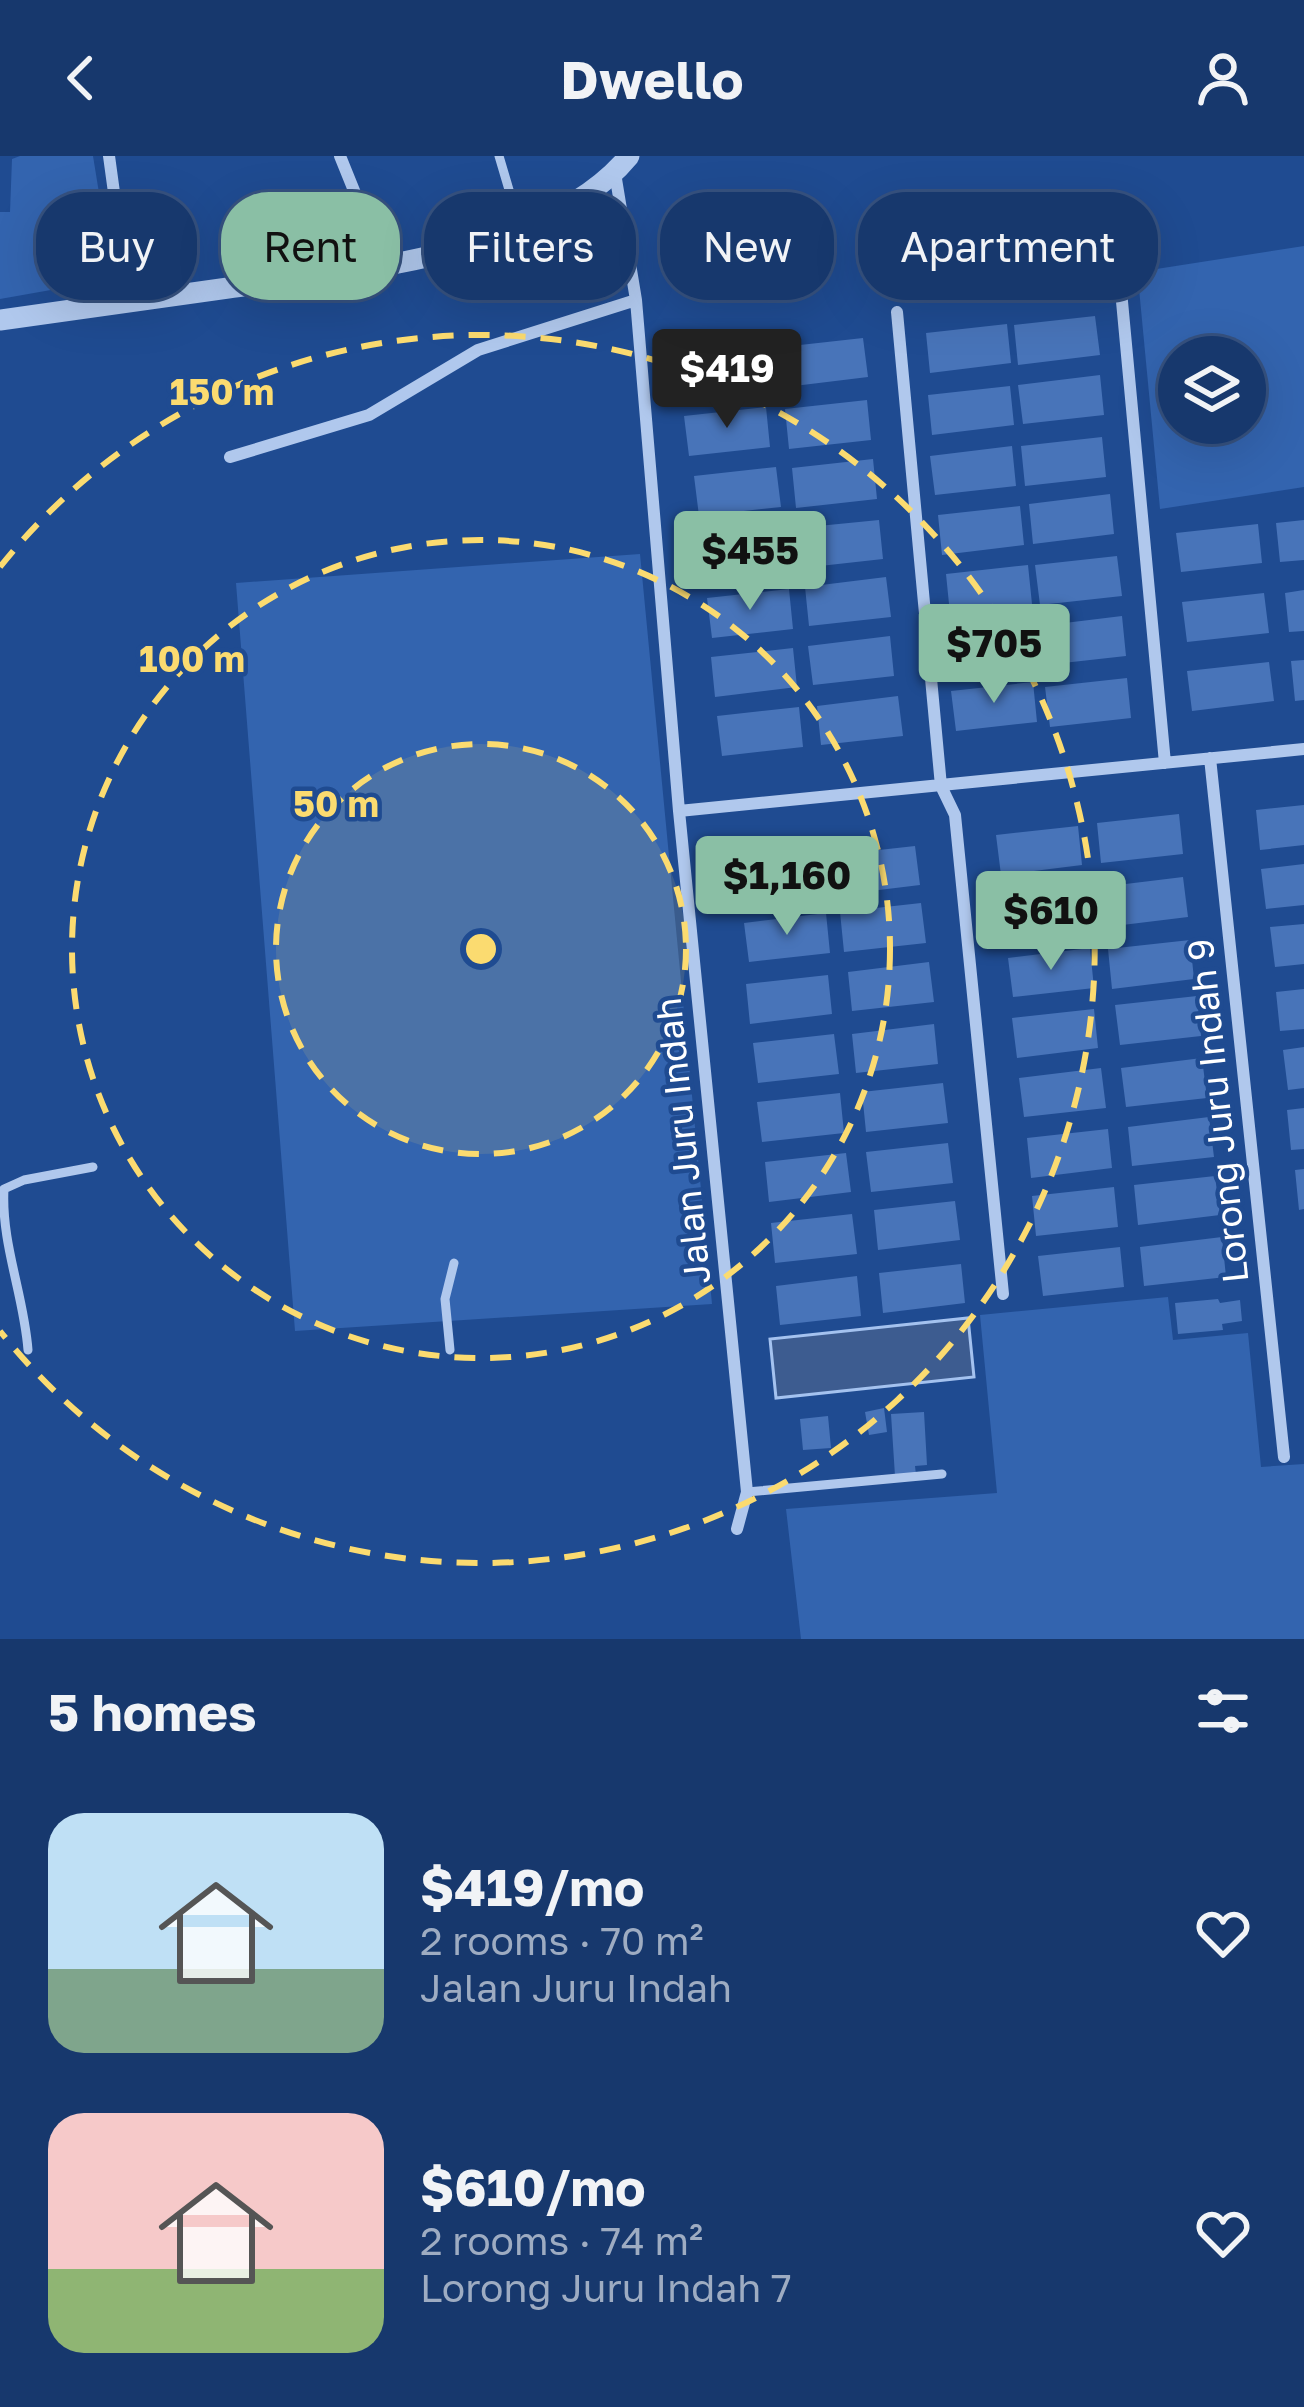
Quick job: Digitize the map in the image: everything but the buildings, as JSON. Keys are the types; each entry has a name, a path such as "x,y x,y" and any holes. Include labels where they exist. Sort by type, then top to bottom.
{"street":[{"path":"109,156 129,302"},
{"path":"340,156 355,192"},
{"path":"583,192 622,165"},
{"path":"0,320 221,289"},
{"path":"230,458 369,415 478,350 635,300"},
{"name":"Jalan Juru Indah","path":"635,300 679,811 748,1492 737,1529"},
{"path":"1122,300 1165,763"},
{"path":"897,312 941,786 955,815 1004,1294"},
{"path":"679,811 1304,749"},
{"name":"Lorong Juru Indah 9","path":"1210,758 1284,1457"}],"lane":[{"path":"499,156 510,192"},
{"path":"28,1350 26,1314 2,1225 4,1189 24,1180 93,1167"},
{"path":"451,1350 445,1299 454,1263"},
{"path":"748,1492 942,1474"}],"shaded area":[{"path":"93,156 99,192 36,192 36,293 0,299 0,212 10,212 12,159"},
{"path":"1304,246 1304,487 1160,509 1140,300 1158,300 1158,269"},
{"path":"640,554 712,1304 295,1331 236,583"},
{"path":"1168,1297 1173,1340 1248,1333 1261,1467 1304,1464 1304,1639 801,1639 786,1509 997,1493 980,1315"},
{"path":"968,1318 974,1377 776,1398 770,1339"}]}
